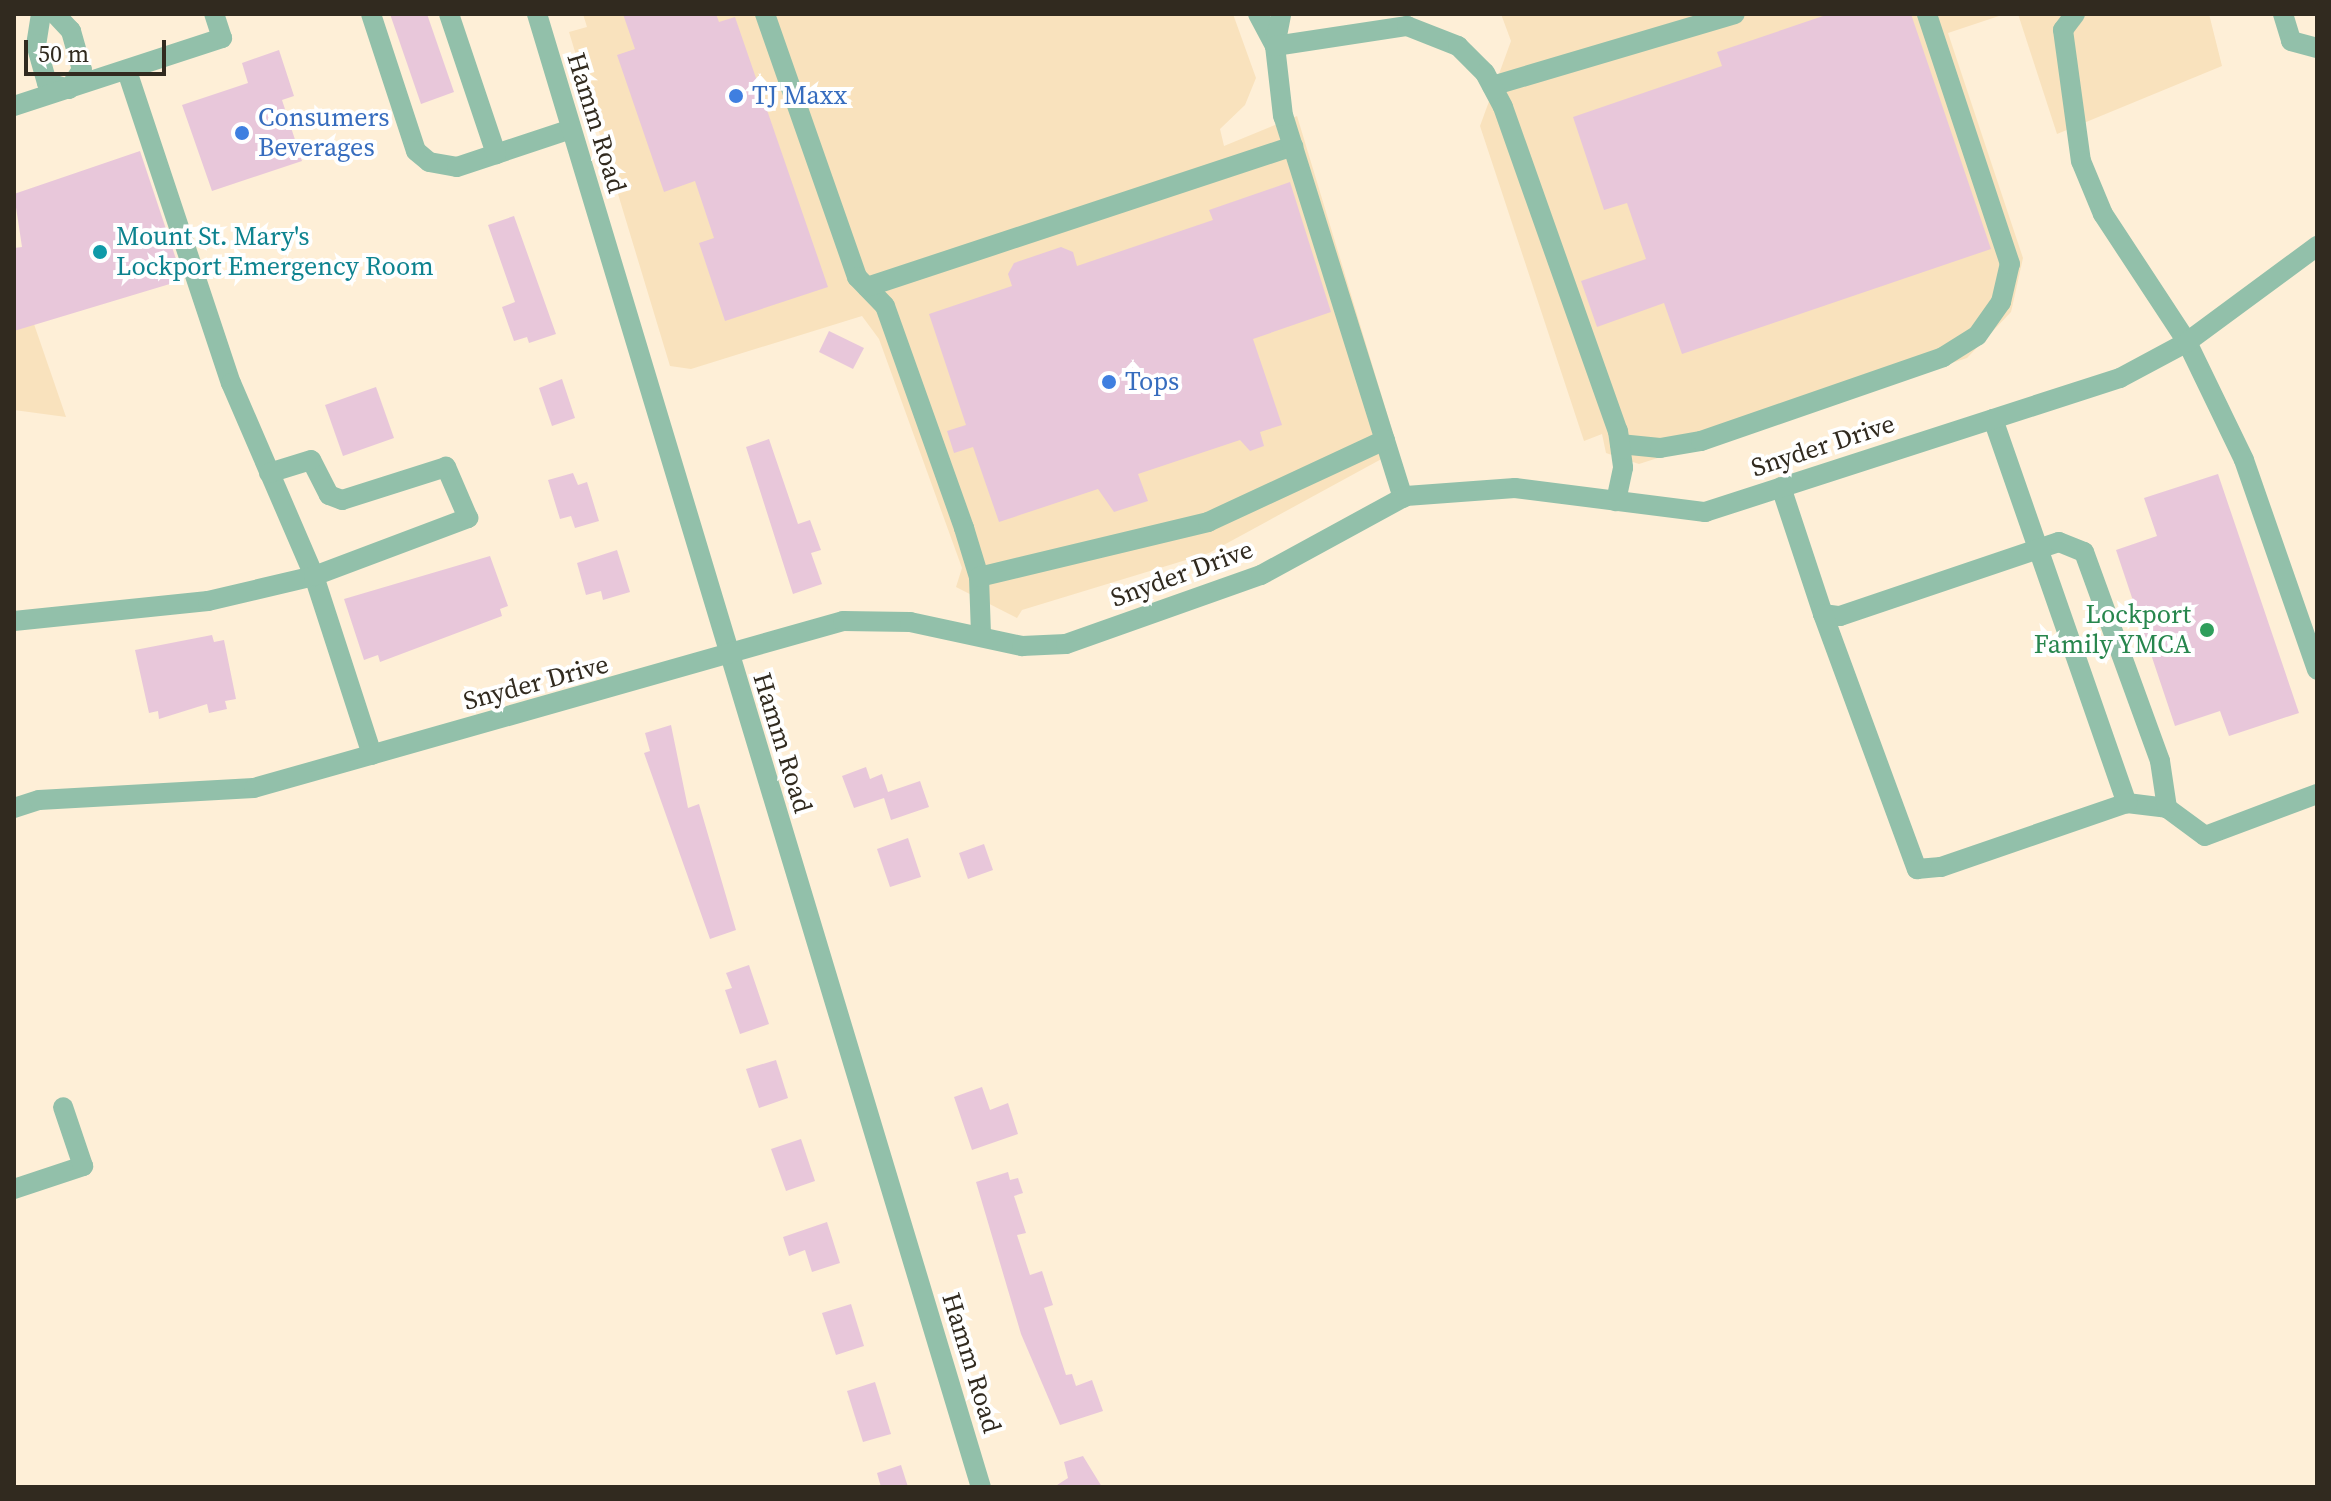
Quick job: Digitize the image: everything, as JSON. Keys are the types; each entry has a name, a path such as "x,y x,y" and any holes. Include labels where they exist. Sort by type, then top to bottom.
{"street":[{"path":"41,14 36,44 47,83 69,89"},
{"path":"55,14 71,31 82,70 69,89"},
{"path":"14,106 222,38 214,14"},
{"path":"371,14 416,151 429,162 457,167 571,129"},
{"path":"449,14 496,154"},
{"name":"Hamm Road","path":"537,14 981,1487"},
{"path":"765,14 857,277 885,306 979,577 981,635"},
{"path":"1258,14 1275,46"},
{"path":"1281,14 1275,46 1276,83 1403,498"},
{"path":"1492,86 1735,14"},
{"path":"1620,444 1660,448 1701,441 1900,372 1977,336 1993,313 2010,264 1927,14"},
{"path":"2075,14 2063,30 2081,161 2103,214 2187,342 2244,460 2317,670"},
{"path":"2283,14 2291,41 2317,48"},
{"path":"1275,46 1407,26 1458,46 1492,86 1620,444 1623,468 1616,501"},
{"path":"127,71 231,383 314,576 372,755"},
{"path":"867,287 1293,146"},
{"name":"Snyder Drive","path":"14,808 39,800 254,788 729,656 843,621 910,622 1022,646 1066,644 1261,575 1403,498 1515,488 1705,512 2120,378 2187,342 2317,246"},
{"path":"1993,419 2127,803"},
{"path":"979,577 1208,522 1385,440"},
{"path":"14,621 208,601 314,576 462,525 468,513 453,472 439,467 342,500 329,495 311,460 269,473"},
{"path":"1781,487 1823,614 1917,869 1941,867 2127,803 2167,808 2205,836 2317,794"},
{"path":"1823,614 1840,616 2040,547 2071,544 2092,566 2160,761 2167,808"},
{"path":"14,1189 83,1166 63,1107"}],"shaded area":[{"path":"583,14 1233,14 1256,78 1245,105 1220,129 1224,146 1297,116 1398,450 1209,553 1022,610 1017,618 956,587 962,568 879,339 862,316 691,369 670,366 569,32 587,27"},
{"path":"1501,14 2005,14 1948,33 2023,258 2011,312 1967,358 1639,464 1606,453 1602,434 1584,441 1480,126 1511,41"},
{"path":"2018,14 2209,14 2222,66 2057,134"},
{"path":"14,266 66,417 14,410"}],"building":[{"path":"390,14 427,14 454,92 421,104"},
{"path":"623,14 716,14 719,22 735,17 828,287 725,321 699,243 714,238 695,181 664,192 617,55 635,49"},
{"path":"1829,14 1911,14 1991,249 1682,354 1664,303 1597,327 1581,281 1646,259 1627,203 1604,210 1573,117 1722,66 1717,52"},
{"name":"Consumers Beverages","path":"279,50 294,96 282,100 302,161 212,191 182,105 248,83 242,63"},
{"name":"Mount St. Mary's Lockport Emergency Room","path":"140,151 183,280 14,331 14,248 22,247 14,194"},
{"name":"Tops","path":"1290,182 1331,312 1253,339 1282,425 1260,432 1264,446 1250,451 1240,440 1138,474 1148,501 1114,512 1098,489 999,522 973,447 954,453 947,431 966,425 929,314 1012,286 1008,274 1014,263 1061,247 1073,252 1077,266 1213,220 1209,210"},
{"path":"514,216 556,334 529,343 527,337 514,341 502,307 515,302 488,225"},
{"path":"829,331 864,348 853,369 819,352"},
{"path":"562,379 575,418 552,426 539,388"},
{"path":"376,387 394,438 343,456 325,405"},
{"path":"769,439 798,524 810,520 821,550 811,553 822,584 793,594 746,447"},
{"path":"573,473 578,485 587,482 599,521 575,528 571,516 560,519 548,480"},
{"name":"Lockport Family YMCA","path":"2218,474 2299,713 2229,736 2220,711 2175,726 2116,550 2157,536 2144,498"},
{"path":"617,550 630,592 603,600 601,591 586,595 577,563"},
{"path":"490,556 508,606 500,609 502,616 380,662 378,655 364,660 344,599"},
{"path":"212,635 214,642 224,640 236,699 225,701 227,709 209,713 207,704 159,719 158,711 149,713 135,650"},
{"path":"671,725 688,808 699,804 736,930 710,939 644,753 650,751 645,733"},
{"path":"866,767 870,779 882,774 888,792 920,781 929,807 891,820 884,798 854,808 842,776"},
{"path":"908,838 921,877 890,887 877,849"},
{"path":"984,844 993,870 968,879 959,853"},
{"path":"749,965 769,1024 740,1034 725,990 732,988 726,973"},
{"path":"776,1060 788,1098 759,1108 746,1069"},
{"path":"982,1087 990,1110 1008,1103 1018,1134 972,1150 954,1097"},
{"path":"801,1139 815,1181 786,1191 771,1149"},
{"path":"1008,1172 1010,1180 1018,1178 1023,1193 1014,1196 1026,1233 1017,1235 1030,1275 1042,1271 1053,1305 1044,1308 1066,1375 1072,1374 1076,1386 1092,1380 1103,1411 1060,1425 1021,1334 976,1182"},
{"path":"827,1222 840,1263 812,1272 805,1250 789,1256 783,1237"},
{"path":"851,1304 864,1346 836,1355 822,1313"},
{"path":"875,1382 891,1434 863,1442 847,1391"},
{"path":"1083,1456 1102,1487 1054,1487 1068,1478 1064,1462"},
{"path":"901,1465 908,1487 881,1487 877,1473"}],"place":[{"name":"TJ Maxx","path":"736,96"},
{"name":"Consumers Beverages","path":"242,133"},
{"name":"Mount St. Mary's Lockport Emergency Room","path":"100,252"},
{"name":"Tops","path":"1109,382"},
{"name":"Lockport Family YMCA","path":"2207,630"}]}
